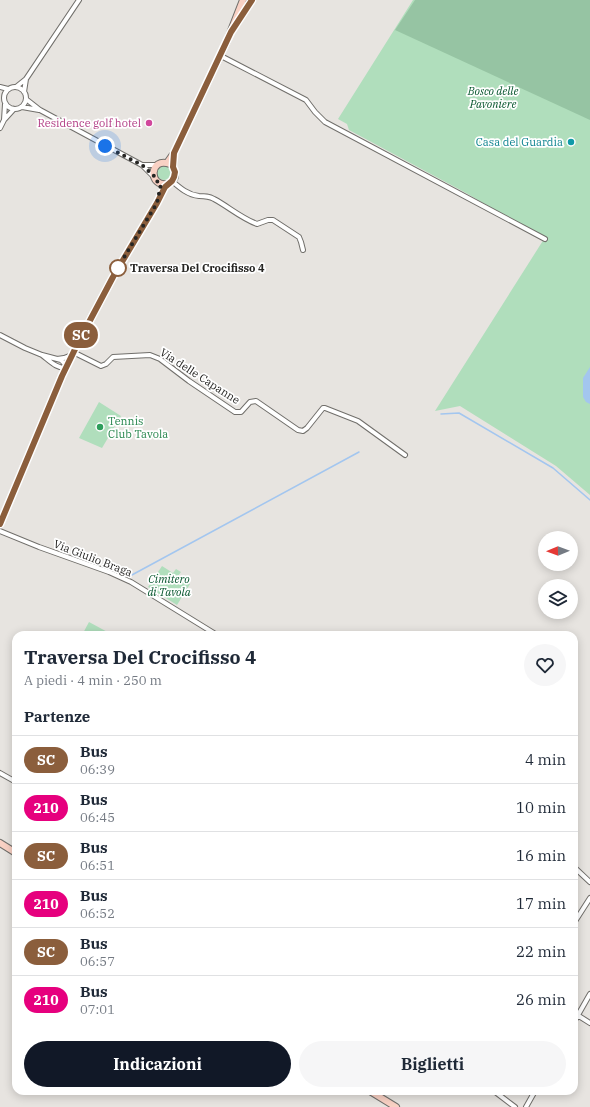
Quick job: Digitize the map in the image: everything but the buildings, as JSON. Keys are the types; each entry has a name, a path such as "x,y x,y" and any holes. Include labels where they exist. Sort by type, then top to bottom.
{"street":[{"path":"0,87 8,89 16,87 26,79 79,0"},
{"path":"170,165 174,153 231,32 243,0"},
{"path":"231,32 252,0"},
{"path":"219,56 306,100 325,122 545,239"},
{"path":"22,107 26,99 24,92 26,79"},
{"path":"16,87 22,89 24,92"},
{"path":"4,120 4,98 5,92 8,89"},
{"path":"0,94 4,98"},
{"path":"26,99 40,110 142,165 154,176 155,180 161,184 170,182 180,189 192,194 207,196 215,199 241,216 257,224 268,220 273,220 299,237 303,250"},
{"path":"5,104 14,109 22,107 40,110"},
{"path":"0,128 4,120 14,109"},
{"path":"0,524 62,376 91,317 165,187 175,175 174,170 170,165 163,162 157,165 142,165"},
{"path":"154,176 154,170 157,165"},
{"path":"157,203 161,184"},
{"path":"0,335 25,348 57,359 63,362 67,368"},
{"path":"57,359 64,358 73,353"},
{"name":"Via delle Capanne","path":"73,353 101,366 106,364 113,356 150,355 160,359 189,381 235,412 241,412 250,402 256,401 298,430 303,431 308,428 323,408 325,408 358,421 405,455"},
{"path":"42,355 55,366 62,376"},
{"path":"55,366 67,368"},
{"name":"Via Giulio Braga","path":"0,531 39,547 109,572 131,582 211,631"},
{"path":"0,773 12,780"},
{"path":"0,843 12,850"},
{"path":"578,871 590,882"},
{"path":"578,917 590,898"},
{"path":"578,1011 590,994"},
{"path":"578,1015 590,1022"},
{"path":"376,1095 396,1107"},
{"path":"499,1095 515,1107"},
{"path":"526,1107 533,1095"}],"green space":[{"name":"Bosco delle Pavoniere","path":"413,0 590,0 590,495 556,466 460,406 435,411 544,239 466,193 349,130 347,124 338,119"},
{"path":"415,0 590,0 590,120 395,30"},
{"path":"164,166 169,168 171,173 169,178 164,180 159,178 157,173 159,168"},
{"name":"Tennis Club Tavola","path":"99,402 121,416 102,448 79,438"},
{"name":"Cimitero di Tavola","path":"162,566 173,573 176,569 181,572 178,576 190,584 177,605 148,587"},
{"path":"89,622 106,631 84,631"}],"water":[{"path":"590,367 590,404 586,402 583,397 583,378"}],"waterway":[{"path":"441,414 459,413 553,468 590,500"},
{"path":"130,576 359,452"}],"bus line":[{"name":"SC","path":"0,524 72,354 113,277 163,193 165,187 173,180 175,175 173,167 174,153 231,32 252,0"}],"place":[{"name":"Residence golf hotel","path":"149,123"},
{"name":"Casa del Guardia","path":"571,142"},
{"name":"Traversa Del Crocifisso 4","path":"118,268"},
{"name":"Tennis Club Tavola","path":"100,427"}],"route":[{"path":"105,146 142,165 154,176 155,180 161,184 157,203 117,269 118,268"}]}
